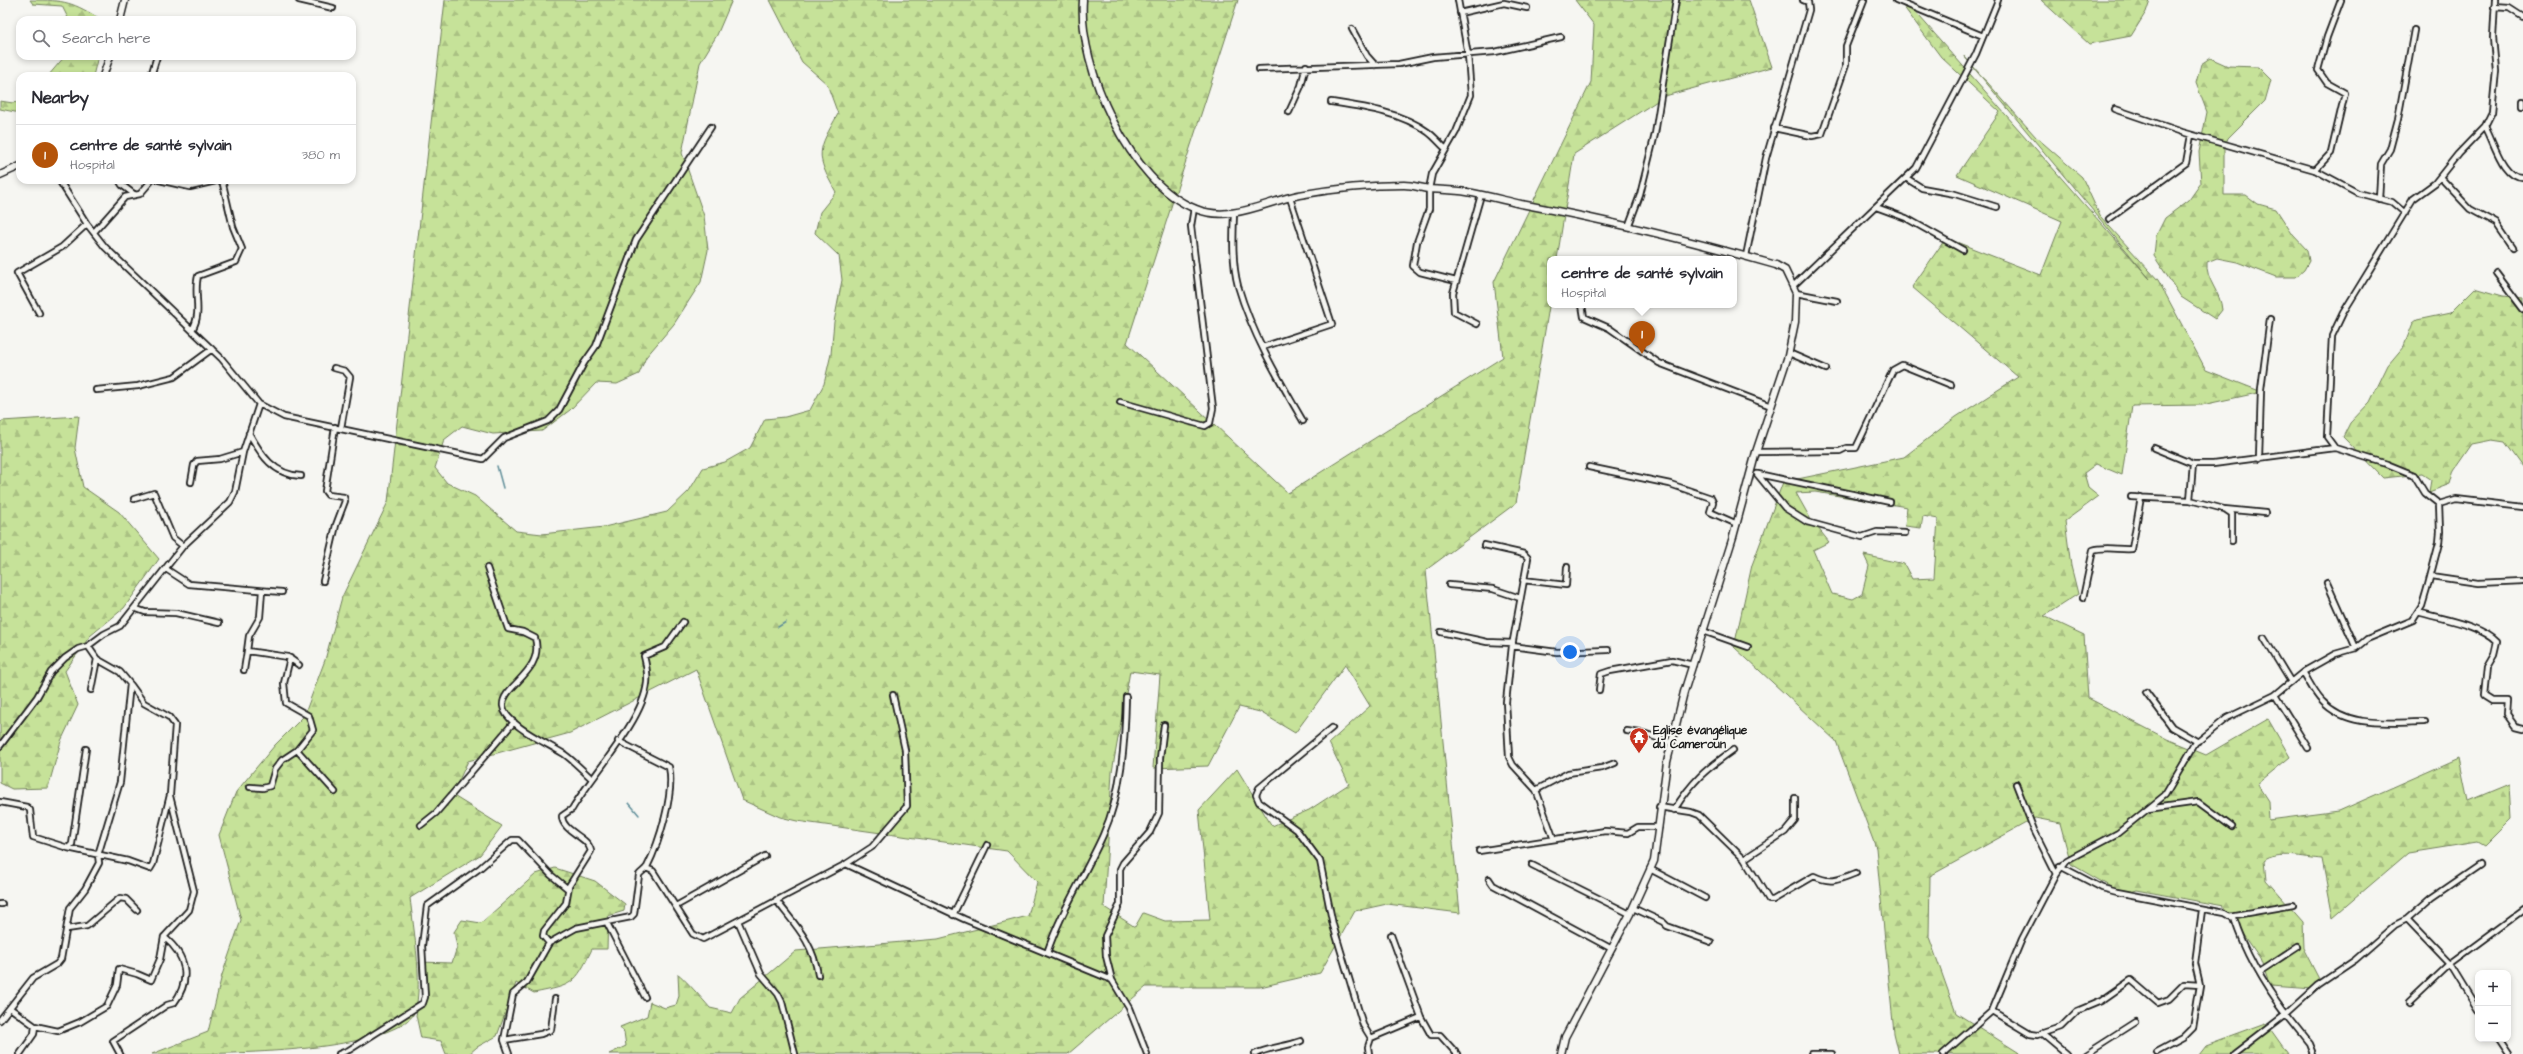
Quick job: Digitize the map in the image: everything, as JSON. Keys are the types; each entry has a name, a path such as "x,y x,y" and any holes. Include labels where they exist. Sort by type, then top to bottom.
{"street":[{"path":"121,16 125,0"},
{"path":"299,0 333,8"},
{"path":"1083,0 1083,29 1090,63 1105,103 1118,130 1142,166 1173,197 1194,208 1211,214 1234,213 1290,198 1379,186 1407,185 1481,195 1628,227 1746,256 1776,265 1785,270 1793,286 1796,293 1795,322 1789,353 1756,452 1754,473 1703,632 1672,743 1659,807 1659,827 1656,852 1631,911 1566,1036 1561,1054"},
{"path":"1456,281 1420,272 1413,266 1417,242 1429,209 1429,189 1432,174 1446,149 1471,95 1468,55 1458,0"},
{"path":"1628,227 1640,195 1655,134 1676,0"},
{"path":"1746,256 1774,128 1809,10 1808,2 1803,0"},
{"path":"1774,128 1812,136 1822,134 1846,65 1846,46 1864,0"},
{"path":"1896,0 1983,36"},
{"path":"1793,286 1916,168 1983,36 1998,0"},
{"path":"2315,170 2331,153 2345,93 2327,83 2318,70 2327,37 2341,0"},
{"path":"2335,448 2326,437 2332,336 2343,313 2406,213 2413,199 2424,193 2440,176 2467,143 2485,126 2492,112 2495,88 2493,0"},
{"path":"1460,13 1504,4 1527,8"},
{"path":"2494,7 2509,8 2523,17"},
{"path":"1352,28 1367,56 1375,65"},
{"path":"2379,198 2380,164 2390,149 2398,119 2414,30"},
{"path":"1259,69 1306,66 1375,65 1495,52 1561,37"},
{"path":"104,72 109,60"},
{"path":"152,72 157,60"},
{"path":"1289,112 1301,86 1306,66"},
{"path":"2523,101 2523,106"},
{"path":"1331,102 1402,118 1428,132 1446,149"},
{"path":"2115,109 2191,135 2315,170 2358,193 2392,202 2406,213"},
{"path":"2485,126 2505,165 2512,175 2523,177"},
{"path":"62,184 87,224 111,253 212,349 259,404 284,417 483,459 511,434 554,417 596,346 636,240 711,127"},
{"path":"2109,219 2186,163 2191,135"},
{"path":"0,175 16,168"},
{"path":"2440,176 2470,209 2496,223 2513,248"},
{"path":"1906,178 1922,188 1955,194 1997,207"},
{"path":"121,184 134,195"},
{"path":"94,232 126,197 140,194 149,184"},
{"path":"179,184 190,187 203,184"},
{"path":"192,330 199,315 196,286 198,276 236,262 242,249 233,227 222,184"},
{"path":"1477,324 1454,312 1452,293 1481,195"},
{"path":"1263,347 1332,324 1290,198"},
{"path":"1876,207 1906,218 1963,250"},
{"path":"1120,402 1204,426 1210,423 1213,408 1191,226 1194,208"},
{"path":"1234,213 1232,241 1238,285 1254,330 1303,421"},
{"path":"39,313 17,273 62,247 87,224"},
{"path":"2496,273 2523,309"},
{"path":"1796,293 1837,301"},
{"path":"1582,308 1584,317 1609,328 1659,363 1771,406"},
{"path":"2259,459 2262,389 2270,319"},
{"path":"96,390 138,386 174,377 212,349"},
{"path":"1789,353 1826,369"},
{"path":"1756,452 1840,452 1846,448 1856,448 1893,370 1897,366 1906,366 1952,385"},
{"path":"322,581 336,525 345,500 344,497 328,495 325,491 350,377 345,370 334,368"},
{"path":"0,746 37,697 51,672 65,658 78,649 88,646 104,634 120,626 183,546 233,497 243,452 259,404"},
{"path":"249,433 257,448 278,471 288,476 301,476"},
{"path":"1943,1054 1992,1011 2016,950 2060,866 2067,860 2118,833 2165,795 2198,742 2227,718 2275,695 2303,672 2335,654 2356,648 2367,639 2413,620 2418,612 2431,576 2440,532 2439,504 2425,493 2414,475 2406,471 2335,448 2301,451 2259,459 2193,464 2154,448"},
{"path":"191,482 194,465 197,461 220,459 243,452"},
{"path":"2190,500 2193,464"},
{"path":"1589,467 1670,484 1711,498 1713,502 1710,512 1737,524"},
{"path":"1754,473 1890,502"},
{"path":"1754,473 1785,508 1807,522 1862,537 1877,532 1905,533"},
{"path":"134,499 154,493 173,538 183,546"},
{"path":"2131,497 2190,500 2224,509 2265,512"},
{"path":"2083,598 2093,550 2100,548 2118,551 2132,549 2141,497"},
{"path":"2439,504 2456,500 2523,507"},
{"path":"2224,509 2232,514 2232,541"},
{"path":"1484,545 1524,554 1528,558 1520,598 1506,702 1509,757 1513,765 1536,790 1556,839"},
{"path":"1523,580 1566,584 1567,567"},
{"path":"487,568 508,629 523,632 535,638 538,647 534,662 506,695 503,705 508,717 565,755 592,779"},
{"path":"166,569 189,584 282,592"},
{"path":"2431,576 2478,583 2523,581"},
{"path":"2327,583 2356,648"},
{"path":"1449,585 1493,589 1520,598"},
{"path":"244,670 249,636 260,617 262,591"},
{"path":"134,608 145,612 176,613 219,623"},
{"path":"2418,612 2475,629 2491,636 2497,642 2494,656 2487,667 2484,696 2492,701 2508,701 2507,715 2514,726 2523,728"},
{"path":"549,943 543,933 566,903 568,889 591,851 589,845 563,823 562,816 572,809 618,741 641,703 647,683 644,656 665,647 683,622"},
{"path":"1441,632 1487,642 1513,644 1557,652 1608,650"},
{"path":"1703,632 1748,647"},
{"path":"2264,638 2291,682"},
{"path":"0,802 27,807 30,810 33,837 68,848 128,861 150,869 152,867 170,794 175,725 170,717 144,703 120,672 97,659 88,646"},
{"path":"247,651 290,658 298,665"},
{"path":"250,787 263,788 270,786 275,769 282,760 297,750 312,730 312,721 300,709 286,703 284,683 290,658"},
{"path":"91,690 97,659"},
{"path":"1599,690 1601,674 1610,671 1668,660 1693,665"},
{"path":"2303,672 2322,701 2343,718 2372,722 2424,722"},
{"path":"0,1020 33,978 60,962 63,956 70,908 96,872 100,863 98,855 120,782 130,684"},
{"path":"2146,692 2172,727 2198,742"},
{"path":"646,868 653,871 693,934 700,938 707,938 846,864 872,847 907,806 905,750 893,695"},
{"path":"2275,695 2308,748"},
{"path":"1047,953 1058,922 1104,833 1116,792 1125,730 1126,697"},
{"path":"421,825 436,813 514,722"},
{"path":"1147,1054 1129,1008 1112,980 1106,956 1105,936 1120,904 1120,869 1123,863 1150,832 1159,813 1160,758 1164,725"},
{"path":"1332,728 1258,788 1256,795 1259,802 1297,830 1320,862 1333,925 1364,1025 1371,1038 1368,1047 1369,1054"},
{"path":"1627,731 1646,734 1672,743"},
{"path":"509,1054 504,1040 515,992 527,982 549,943 570,930 631,917 634,914 639,876 646,868 664,817 672,776 669,767 618,741"},
{"path":"68,848 72,844 86,749"},
{"path":"297,750 335,792"},
{"path":"1674,810 1691,784 1705,770 1734,750"},
{"path":"1536,790 1568,773 1602,768 1615,763"},
{"path":"2016,784 2034,830 2056,874"},
{"path":"10,1008 35,1026 58,1031 106,1007 117,986 119,969 151,980 160,959 164,937 189,910 194,891 184,845 170,794"},
{"path":"1744,859 1785,832 1795,820 1795,798"},
{"path":"2146,809 2198,802 2232,827"},
{"path":"1659,807 1699,816 1744,859 1768,898 1772,900 1814,876 1824,881 1833,882 1856,873"},
{"path":"1479,851 1605,830 1628,833 1638,827 1659,827"},
{"path":"339,1054 349,1050 423,1003 425,997 422,946 427,906 480,868 512,840 518,840 551,875 568,889"},
{"path":"953,915 987,845"},
{"path":"676,906 764,856"},
{"path":"846,864 953,915 1112,980"},
{"path":"2234,1054 2286,1014 2318,985 2355,960 2395,925 2407,919 2432,897 2480,864"},
{"path":"1532,865 1631,911 1663,922 1667,926 1711,942"},
{"path":"2060,866 2102,888 2230,916 2294,905"},
{"path":"1650,869 1704,898"},
{"path":"1489,879 1498,888 1612,949"},
{"path":"67,929 87,926 120,898 126,899 137,910"},
{"path":"776,900 802,933 815,955 818,975"},
{"path":"2157,1052 2183,1038 2193,1028 2200,985 2195,962 2202,910"},
{"path":"2410,1002 2450,964 2523,910"},
{"path":"2230,916 2234,918 2240,939 2259,972 2286,1014 2310,1044 2314,1054"},
{"path":"2407,919 2450,964 2476,1006"},
{"path":"738,922 761,974 782,1002 795,1054"},
{"path":"607,923 645,997"},
{"path":"1391,936 1421,1017 1431,1035 1440,1035 1457,1054"},
{"path":"120,1054 113,1041 167,1005 174,1003 180,995 185,969 176,946 164,937"},
{"path":"2259,972 2297,947"},
{"path":"1992,1011 2030,1034 2041,1033 2061,1027 2077,1011 2101,1001 2131,980 2158,1003 2169,999 2184,984 2200,985"},
{"path":"504,1040 541,1034 551,1030 555,999"},
{"path":"1371,1038 1421,1017"},
{"path":"2085,1054 2135,1022"},
{"path":"20,1054 34,1034 35,1026"},
{"path":"2041,1033 2066,1054"},
{"path":"1255,1054 1266,1049 1286,1047 1301,1041"},
{"path":"2501,1042 2509,1054"},
{"path":"1812,1054 1832,1054"}],"green space":[{"path":"30,0 68,3 95,16 67,16 62,6 33,4"},
{"path":"445,0 732,0 717,35 700,63 682,153 704,216 708,250 701,282 674,324 646,357 639,374 617,384 596,383 570,410 542,431 493,434 462,426 444,440 435,468 447,483 475,496 516,531 542,534 604,527 667,512 689,491 703,468 725,462 750,448 765,419 785,417 810,410 824,384 831,354 834,322 842,280 839,256 815,233 820,212 836,192 824,169 821,152 826,136 838,114 827,84 802,62 770,0 1238,0 1127,343 1288,493 1503,357 1494,282 1591,82 1594,25 1575,0 1749,0 1772,67 1665,96 1574,154 1557,256 1547,256 1547,308 1549,308 1516,503 1426,570 1460,913 1387,904 1355,911 1320,973 1260,987 1146,987 1068,1054 609,1054 626,1046 624,1032 620,1027 647,1016 650,1002 665,1008 676,1005 679,996 678,974 710,1008 732,1013 740,998 796,951 938,939 1028,916 1037,882 1007,851 797,821 780,817 742,800 696,669 570,733 468,761 452,795 502,826 480,855 410,898 418,976 416,1005 411,1018 401,1025 379,1035 350,1042 317,1047 211,1054 152,1054 208,1032 222,975 241,920 219,835 236,792 275,745 304,716 325,660 342,597 388,502","holes":["1345,665 1370,706 1329,743 1349,784 1309,810 1272,826 1237,769 1199,810 1210,920 1165,921 1143,913 1135,927 1104,907 1112,772 1130,671 1160,675 1153,768 1208,766 1239,707 1260,712 1295,733"]},
{"path":"1895,0 1905,0 2150,279 1963,55 2036,137 2082,177 2100,216 2158,280 2206,370 2262,392 2202,405 2132,406 2122,475 2096,464 2084,473 2088,487 2099,496 2065,521 2071,566 2078,594 2044,616 2084,635 2088,698 2167,739 2206,755 2268,719 2290,757 2257,784 2268,801 2269,820 2339,811 2459,758 2468,801 2509,784 2511,819 2484,846 2477,842 2408,853 2333,917 2322,859 2284,855 2276,856 2264,861 2266,880 2303,922 2304,948 2320,979 2312,989 2270,986 2260,958 2224,906 2137,890 2123,894 2071,864 2060,823 2035,818 1930,876 1929,937 1956,1013 2021,1054 1899,1054 1894,1033 1876,848 1836,741 1734,647 1752,565 1783,482 1904,457 1956,417 2018,377 1912,287 1946,238 2041,275 2062,221 1957,175 2000,112 1941,57 1903,6","holes":["1815,492 1907,507 1905,526 1921,528 1923,516 1938,519 1934,578 1912,579 1904,564 1864,555 1869,566 1862,594 1853,599 1832,594 1813,550 1829,542 1810,518 1796,493"]},
{"path":"2041,0 2150,0 2146,12 2131,36 2089,44"},
{"path":"2210,58 2228,66 2258,67 2271,80 2265,101 2228,138 2224,148 2224,195 2246,195 2258,204 2276,209 2293,235 2307,250 2309,261 2304,270 2296,277 2276,277 2237,262 2217,258 2207,262 2208,275 2219,297 2222,310 2215,319 2181,297 2154,256 2156,236 2165,218 2189,200 2201,183 2199,152 2207,112 2196,83 2201,64"},
{"path":"62,60 97,60 94,72 51,72"},
{"path":"0,101 16,102 16,112 0,109"},
{"path":"2475,288 2503,296 2523,298 2523,467 2505,442 2492,440 2472,444 2454,470 2450,484 2429,492 2431,480 2422,474 2383,478 2343,437 2350,423 2370,402 2388,365 2404,346 2413,323 2417,320 2450,313"},
{"path":"79,416 75,448 83,487 119,512 159,559 124,608 90,636 65,671 78,705 61,741 48,788 12,789 0,783 0,423 2,421"},
{"path":"555,868 595,881 625,904 624,911 608,916 607,949 592,949 576,977 571,982 557,988 534,993 516,983 497,1036 477,1047 469,1054 446,1054 441,1041 421,1038 416,1015 422,995 419,962 452,963 457,947 454,932 462,920 481,923 536,874"},
{"path":"2266,1023 2288,1054 2199,1054 2206,1045"}],"waterway":[{"path":"497,466 503,488"},
{"path":"778,627 786,622"},
{"path":"629,803 639,815"}],"place":[{"name":"centre de santé sylvain","path":"1642,354"},
{"name":"Eglise évangélique du Cameroun","path":"1639,754"}]}
